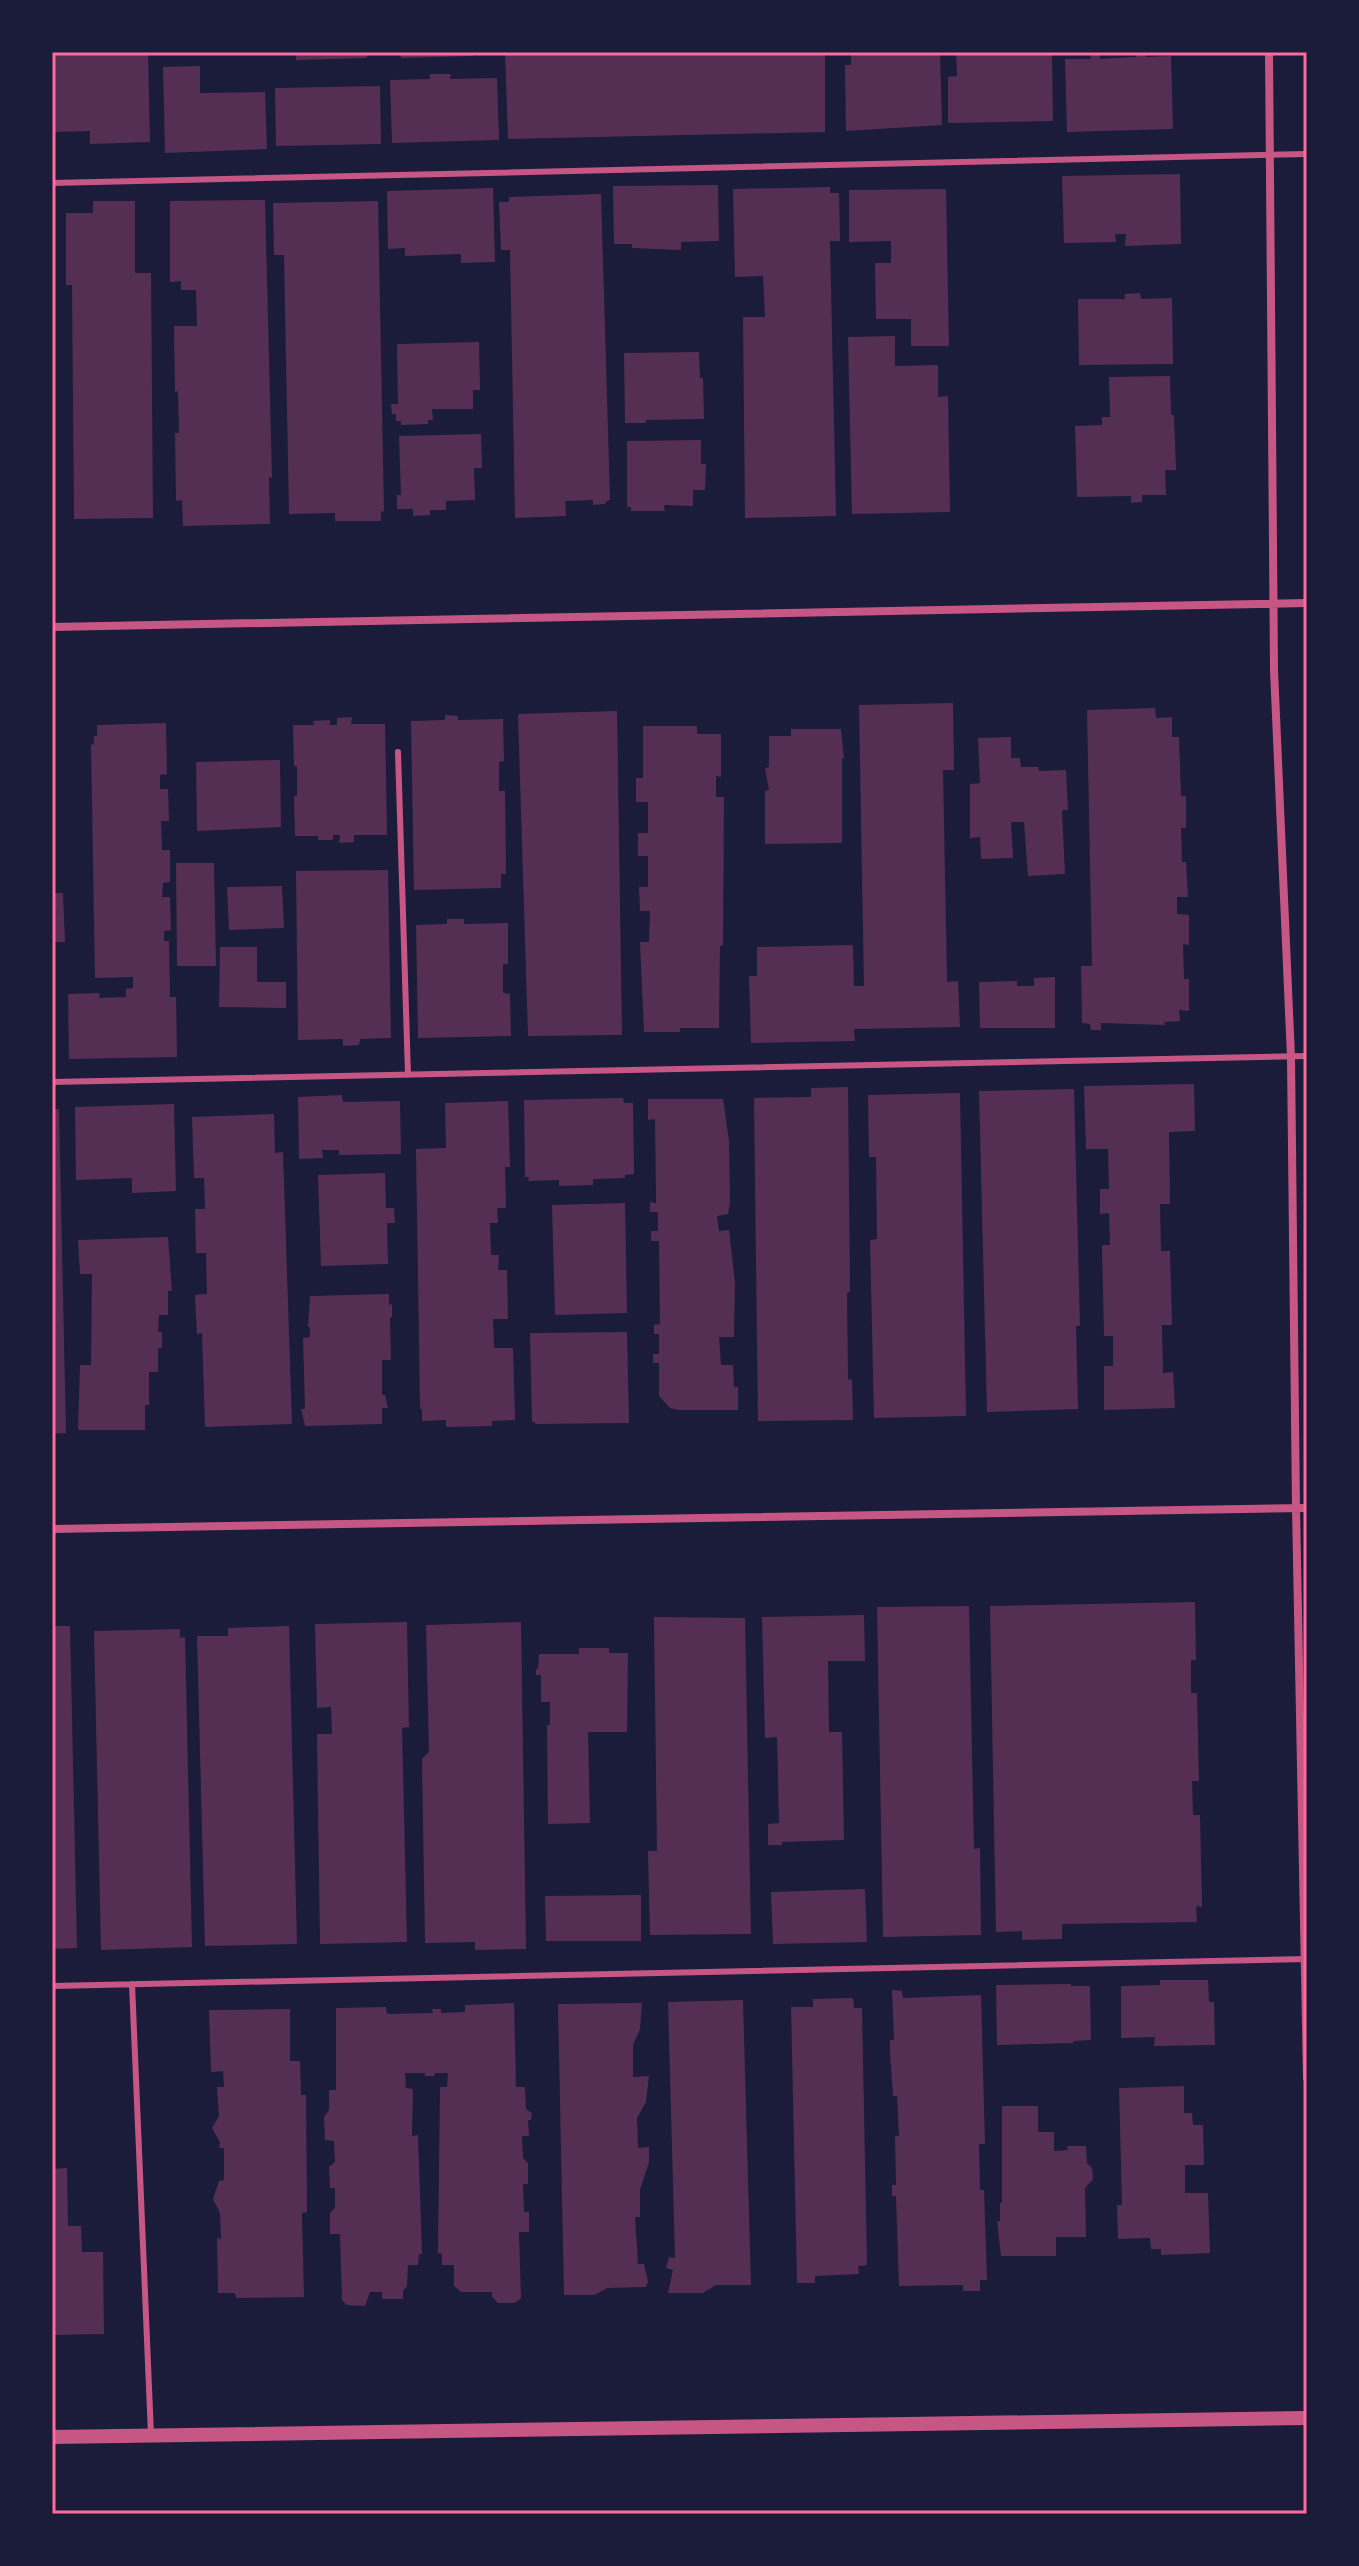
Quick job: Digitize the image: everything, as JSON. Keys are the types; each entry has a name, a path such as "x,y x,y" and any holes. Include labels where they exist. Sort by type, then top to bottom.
{"street":[{"path":"1269,52 1273,603 1291,1057 1307,2078"},
{"path":"52,627 1307,603"},
{"path":"52,1529 1307,1508"},
{"path":"52,2437 1307,2418"}],"lane":[{"path":"52,183 1307,154"},
{"path":"398,752 408,1075"},
{"path":"52,1082 1307,1056"},
{"path":"52,1986 1306,1959"},
{"path":"132,1984 151,2435"}],"building":[{"path":"52,52 148,52 150,142 90,144 90,131 52,132"},
{"path":"296,52 366,52 367,58 296,60"},
{"path":"400,52 473,52 473,56 401,58"},
{"path":"505,52 825,52 825,132 508,139"},
{"path":"851,52 940,52 942,125 846,131 845,65 851,65"},
{"path":"956,52 1043,52 1043,55 1052,55 1053,121 948,123 948,77 957,76"},
{"path":"1090,52 1099,52 1100,59 1136,57 1136,52 1146,52 1146,57 1171,56 1173,129 1067,132 1065,59 1091,59"},
{"path":"200,66 200,93 265,92 267,149 165,153 163,67"},
{"path":"430,74 451,74 450,79 497,78 499,140 392,143 390,80 430,79"},
{"path":"380,86 381,144 276,146 275,88"},
{"path":"1180,174 1181,244 1125,246 1126,234 1115,234 1116,242 1064,243 1062,176"},
{"path":"718,185 719,241 681,242 681,250 614,244 613,186"},
{"path":"830,187 830,193 839,193 840,241 830,241 836,516 745,518 743,317 765,317 763,276 735,277 733,189"},
{"path":"493,188 495,262 461,263 461,254 405,256 405,248 388,249 387,191"},
{"path":"946,189 949,346 911,346 911,319 876,319 875,263 891,263 891,241 849,242 849,190"},
{"path":"601,194 610,500 605,504 593,505 593,500 565,501 566,516 515,518 510,250 501,250 499,202 509,202 509,197"},
{"path":"265,200 272,478 269,477 270,524 183,526 182,500 176,501 175,433 179,433 174,326 197,326 196,290 181,290 181,281 170,282 170,201"},
{"path":"93,201 135,201 135,273 151,273 153,518 74,519 72,285 66,285 66,213 93,213"},
{"path":"378,201 384,512 381,511 381,521 335,521 335,513 289,514 284,255 274,255 273,203"},
{"path":"1140,293 1141,299 1172,298 1173,364 1079,365 1078,299 1125,299 1125,294"},
{"path":"895,336 895,366 938,365 938,397 948,396 950,512 852,514 848,337"},
{"path":"479,342 480,390 473,390 473,409 432,409 433,420 428,420 428,424 401,425 401,421 396,421 391,404 398,404 397,344"},
{"path":"699,352 704,419 625,423 624,353"},
{"path":"1170,376 1176,470 1165,470 1166,495 1142,495 1142,502 1131,503 1131,496 1077,497 1075,426 1102,425 1102,417 1110,417 1109,377"},
{"path":"481,434 482,468 474,468 475,500 446,501 446,510 430,510 430,515 413,516 413,509 397,509 397,495 401,495 399,436"},
{"path":"701,440 701,464 706,464 705,490 693,490 693,506 664,505 665,511 631,511 631,507 627,507 627,441"},
{"path":"953,703 954,770 943,770 947,982 958,981 960,1027 854,1029 855,1041 751,1043 749,976 757,976 757,947 853,945 854,986 864,986 859,705"},
{"path":"1155,708 1156,718 1172,717 1172,737 1179,737 1181,796 1186,796 1186,828 1181,828 1182,862 1186,862 1188,897 1177,897 1177,914 1189,915 1189,945 1183,944 1184,979 1189,979 1189,1011 1179,1010 1180,1021 1164,1022 1165,1025 1101,1023 1101,1030 1091,1030 1090,1024 1082,1023 1081,966 1092,966 1087,710"},
{"path":"617,711 622,1035 528,1036 518,714"},
{"path":"445,715 458,716 458,720 503,719 504,761 499,762 499,791 505,791 506,874 501,874 501,888 414,890 411,721 445,720"},
{"path":"352,717 351,724 385,724 387,835 354,835 354,842 339,843 340,835 333,835 333,840 318,840 318,836 295,836 297,766 294,766 293,725 314,725 313,721 330,720 330,725 337,725 337,718"},
{"path":"166,723 167,774 160,775 160,789 168,789 169,821 161,821 162,850 170,850 170,882 163,883 162,897 170,897 171,930 164,931 164,941 169,941 170,997 176,997 177,1057 69,1059 68,994 100,993 99,998 126,997 126,989 133,988 133,977 95,978 91,744 94,745 94,736 97,736 97,725"},
{"path":"643,726 697,726 697,734 721,734 721,777 716,776 716,797 724,797 719,1028 644,1032 640,942 649,942 650,911 640,911 639,887 648,887 648,856 638,856 638,833 648,833 648,802 636,802 636,778 643,778"},
{"path":"791,729 841,729 844,759 842,843 765,844 765,791 769,790 765,768 769,767 769,736 791,736"},
{"path":"1011,737 1011,758 1020,758 1021,767 1038,767 1039,771 1066,770 1068,810 1062,810 1065,874 1028,876 1024,822 1011,822 1013,858 981,859 980,837 970,838 970,784 980,783 978,738"},
{"path":"280,760 281,827 197,831 196,762"},
{"path":"176,863 214,863 216,966 177,966"},
{"path":"388,870 391,1038 360,1039 359,1045 343,1046 343,1039 298,1040 296,871"},
{"path":"282,886 284,928 229,930 227,887"},
{"path":"52,893 63,893 65,942 52,942"},
{"path":"447,919 464,919 464,924 508,923 508,964 503,964 503,993 510,994 511,1036 418,1038 416,925 447,924"},
{"path":"220,947 257,947 257,982 286,982 286,1008 219,1007"},
{"path":"1055,977 1055,1028 980,1028 979,982 1017,981 1017,986 1034,986 1034,978"},
{"path":"1194,1084 1195,1131 1169,1132 1170,1204 1160,1204 1161,1251 1170,1251 1172,1325 1162,1325 1163,1373 1173,1372 1175,1408 1104,1410 1104,1366 1113,1366 1113,1336 1104,1336 1102,1245 1110,1245 1109,1213 1100,1214 1100,1189 1109,1189 1108,1149 1086,1149 1084,1086"},
{"path":"848,1087 848,1379 852,1380 853,1420 758,1421 754,1098 811,1097 811,1088"},
{"path":"1074,1089 1080,1326 1076,1326 1078,1409 987,1412 979,1091"},
{"path":"960,1093 966,1416 874,1418 870,1240 877,1239 876,1157 869,1157 868,1095"},
{"path":"342,1095 343,1102 400,1101 401,1154 339,1155 339,1150 322,1150 323,1158 299,1159 298,1097"},
{"path":"623,1098 624,1103 633,1103 634,1174 625,1175 625,1178 593,1179 593,1185 559,1186 559,1180 528,1181 529,1177 525,1177 524,1100"},
{"path":"648,1099 723,1099 729,1141 730,1202 728,1214 717,1216 719,1231 729,1230 735,1283 734,1337 719,1337 721,1365 733,1365 734,1387 738,1387 738,1410 679,1410 670,1408 659,1396 659,1363 653,1363 653,1354 659,1354 659,1334 654,1334 654,1325 660,1324 659,1241 651,1241 651,1231 658,1231 658,1212 650,1212 650,1202 656,1203 655,1119 648,1120"},
{"path":"508,1101 510,1167 505,1167 506,1208 497,1208 498,1223 490,1223 491,1255 499,1255 498,1270 507,1270 508,1319 493,1319 494,1348 513,1348 515,1420 492,1421 492,1426 446,1427 446,1420 422,1421 420,1409 416,1149 446,1148 445,1103"},
{"path":"174,1104 176,1191 132,1193 132,1178 76,1180 75,1107"},
{"path":"52,1109 59,1109 66,1433 52,1434"},
{"path":"274,1114 275,1153 283,1152 292,1424 205,1427 202,1333 197,1334 195,1295 207,1294 206,1253 196,1253 195,1209 205,1209 204,1178 194,1178 192,1117"},
{"path":"385,1173 386,1208 394,1208 395,1223 387,1223 388,1264 321,1266 318,1175"},
{"path":"625,1203 627,1313 555,1315 552,1205"},
{"path":"168,1237 172,1291 168,1291 168,1315 159,1315 158,1332 162,1332 162,1348 158,1348 158,1372 149,1372 145,1430 78,1430 80,1365 91,1365 92,1274 80,1274 78,1240"},
{"path":"389,1294 389,1305 392,1304 391,1360 382,1360 382,1395 385,1395 388,1408 382,1408 382,1424 305,1426 301,1409 305,1409 303,1338 310,1337 310,1296"},
{"path":"627,1332 629,1423 532,1422 530,1333"},
{"path":"1195,1602 1196,1660 1191,1660 1191,1693 1197,1693 1199,1781 1192,1781 1193,1815 1200,1815 1202,1907 1196,1906 1197,1922 1062,1924 1062,1939 1022,1940 1022,1931 996,1932 990,1606"},
{"path":"969,1606 974,1849 980,1848 981,1935 883,1937 877,1607"},
{"path":"864,1615 865,1661 828,1661 829,1732 842,1732 844,1840 768,1845 768,1824 779,1823 777,1737 765,1738 762,1617"},
{"path":"654,1617 745,1618 751,1934 650,1935 648,1851 657,1851"},
{"path":"407,1622 409,1727 402,1728 407,1942 320,1944 317,1734 332,1734 331,1707 317,1708 315,1624"},
{"path":"521,1622 526,1949 475,1950 475,1942 425,1943 422,1759 429,1752 426,1625"},
{"path":"52,1626 70,1626 77,1948 52,1949"},
{"path":"289,1626 297,1944 205,1946 197,1636 228,1636 228,1628"},
{"path":"180,1629 180,1638 185,1637 192,1947 101,1950 94,1631"},
{"path":"579,1648 609,1648 609,1653 628,1653 627,1732 588,1732 590,1823 548,1824 547,1725 550,1725 550,1702 541,1702 541,1675 536,1675 536,1669 539,1654 579,1654"},
{"path":"865,1889 867,1942 773,1944 771,1892"},
{"path":"641,1895 641,1941 546,1941 545,1896"},
{"path":"1160,1980 1208,1980 1209,2002 1214,2002 1215,2045 1154,2046 1155,2037 1121,2038 1121,1986 1160,1985"},
{"path":"996,1985 1090,1986 1091,2040 997,2045"},
{"path":"892,1990 902,1991 903,1998 981,1995 985,2144 979,2144 987,2280 980,2280 980,2291 963,2291 963,2285 899,2286 896,2196 892,2196 892,2185 896,2185 895,2136 899,2136 890,2052 890,2040 894,2040"},
{"path":"853,1998 854,2008 862,2008 867,2265 858,2266 859,2274 815,2276 815,2283 797,2283 791,2007 813,2007 813,1999"},
{"path":"743,2000 751,2285 716,2285 703,2293 668,2293 673,2270 666,2268 669,2257 675,2258 668,2002"},
{"path":"514,2003 516,2087 525,2087 526,2109 532,2113 531,2120 528,2120 529,2136 522,2136 523,2158 528,2163 528,2184 523,2184 524,2212 529,2212 529,2232 519,2232 521,2298 515,2303 498,2303 492,2292 461,2292 454,2286 454,2265 442,2265 442,2254 438,2253 440,2087 447,2087 448,2073 425,2076 425,2073 405,2073 406,2088 413,2089 412,2136 418,2135 422,2254 419,2254 418,2265 408,2265 403,2299 382,2299 382,2292 370,2292 365,2306 347,2305 342,2300 340,2234 330,2234 335,2188 330,2188 329,2167 335,2162 334,2141 325,2140 324,2117 329,2110 329,2090 336,2090 336,2008 386,2007 387,2014 433,2013 432,2009 441,2009 441,2013 465,2012 465,2005"},
{"path":"642,2003 640,2029 633,2045 633,2077 649,2076 646,2102 637,2118 638,2148 649,2147 649,2162 640,2190 640,2217 635,2217 638,2264 644,2264 648,2282 646,2287 607,2288 595,2295 564,2295 558,2004"},
{"path":"290,2009 290,2061 300,2061 301,2095 306,2095 307,2212 302,2213 304,2297 236,2298 235,2293 218,2293 220,2213 213,2199 219,2181 224,2180 224,2148 219,2148 220,2142 212,2128 219,2116 217,2087 224,2087 223,2071 211,2072 209,2010"},
{"path":"1184,2086 1184,2113 1192,2113 1193,2125 1203,2125 1204,2165 1185,2165 1185,2193 1208,2193 1210,2253 1161,2255 1161,2249 1151,2249 1150,2238 1118,2239 1117,2205 1122,2205 1119,2088"},
{"path":"1002,2106 1038,2106 1038,2132 1054,2132 1054,2151 1068,2150 1067,2146 1086,2146 1087,2163 1092,2168 1093,2179 1085,2188 1086,2237 1056,2237 1056,2256 1001,2256 997,2221 1000,2221 1002,2203"},
{"path":"67,2168 68,2226 81,2226 82,2252 103,2252 104,2334 52,2335 52,2169"}]}
